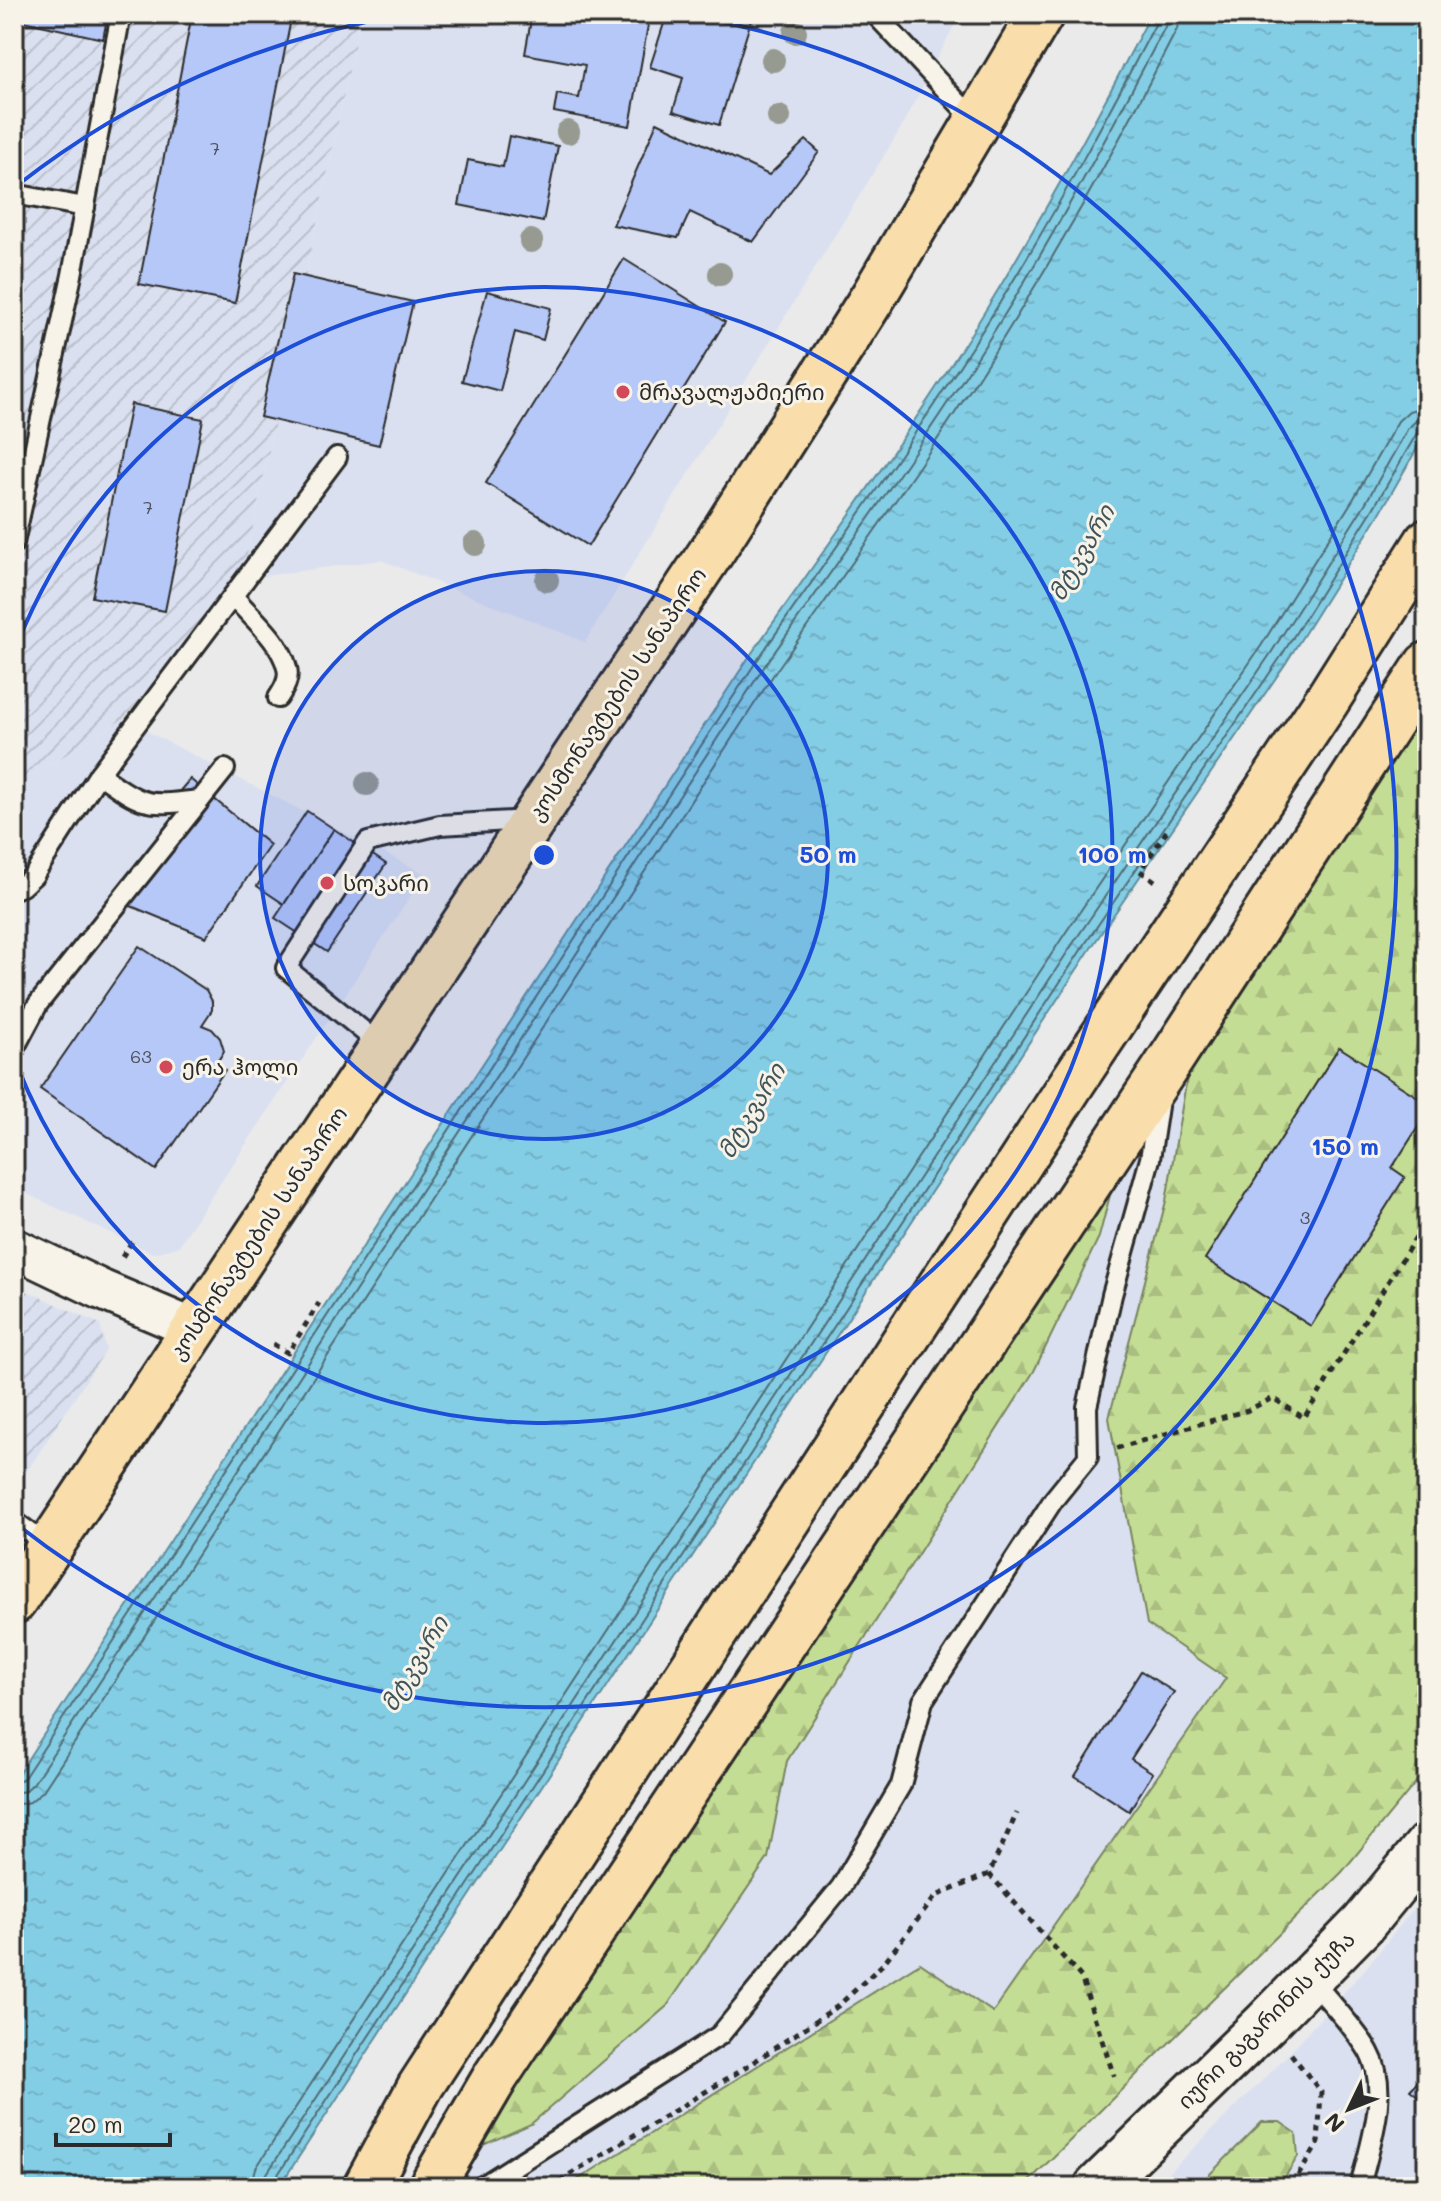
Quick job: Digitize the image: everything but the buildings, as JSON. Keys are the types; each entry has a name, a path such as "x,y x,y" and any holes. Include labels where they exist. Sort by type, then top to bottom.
{"main road":[{"name":"კოსმონავტების სანაპირო","path":"14,1601 740,508 873,297 1041,14"},
{"path":"346,2187 420,2087 1074,1080 1326,702 1427,542"},
{"path":"431,2187 496,2076 1164,1070 1427,665"},
{"name":"იური გაგარინის ქუჩა","path":"1097,2187 1363,1924 1427,1846"},
{"path":"366,2187 420,2087"}],"street":[{"path":"14,1248 194,1329"}],"lane":[{"path":"14,543 85,207 121,14"},
{"path":"875,14 977,123"},
{"path":"14,194 85,207"},
{"path":"14,889 34,875 99,774 337,457"},
{"path":"233,596 278,648 288,670 286,686 278,698"},
{"path":"14,1049 38,1004 225,769"},
{"path":"99,774 135,800 154,805 200,800"},
{"path":"383,1047 286,968 336,888 368,842 440,825 533,819"},
{"path":"481,2187 720,2035 841,1887 901,1785 923,1701 1054,1499 1088,1457 1087,1407 1112,1295 1150,1159 1164,1070"},
{"path":"14,1521 50,1547"},
{"path":"1310,1978 1370,2052 1378,2080 1377,2108 1360,2187"}],"path":[{"path":"1155,881 1140,871 1170,826"},
{"path":"1088,1457 1248,1410 1273,1398 1304,1418 1427,1219"},
{"path":"273,1344 288,1353 319,1303"},
{"path":"549,2187 743,2069 838,2006 882,1965 936,1896 989,1874 1017,1813"},
{"path":"989,1874 1081,1977 1114,2076"},
{"path":"1266,2023 1321,2092 1318,2144 1291,2187"}],"shaded area":[{"path":"14,14 361,14 242,579 123,719 14,787"},
{"path":"361,14 960,14 904,123 585,642 381,560 242,579"},
{"path":"123,719 425,874 178,1247 153,1253 14,1188 14,787"},
{"path":"1191,1054 1166,1201 1147,1624 1227,1677 993,2013 920,1963 564,2187 450,2187 465,2153 667,2006 768,1858 787,1761 1034,1371 1099,1237 1120,1157"},
{"path":"14,1285 100,1324 106,1350 14,1491"},
{"path":"1427,1892 1427,2187 1154,2187 1284,2059 1365,1969"}],"green space":[{"path":"1427,706 1427,1769 1342,1872 1023,2187 566,2187 920,1963 993,2012 1226,1678 1147,1624 1109,1418 1166,1201 1191,1054"},
{"path":"1120,1157 1099,1237 1034,1371 787,1761 768,1858 667,2006 531,2124 465,2153"},
{"path":"1262,2122 1280,2122 1296,2133 1298,2156 1279,2187 1197,2187"}],"water":[{"name":"მტკვარი","path":"1151,14 1427,14 1427,431 1380,513 1286,663 1091,948 279,2187 14,2187 14,1780 749,657 941,380 1040,218"}],"place":[{"name":"მრავალჟამიერი","path":"623,392"},
{"name":"სოკარი","path":"327,883"},
{"name":"ერა ჰოლი","path":"166,1067"}]}
